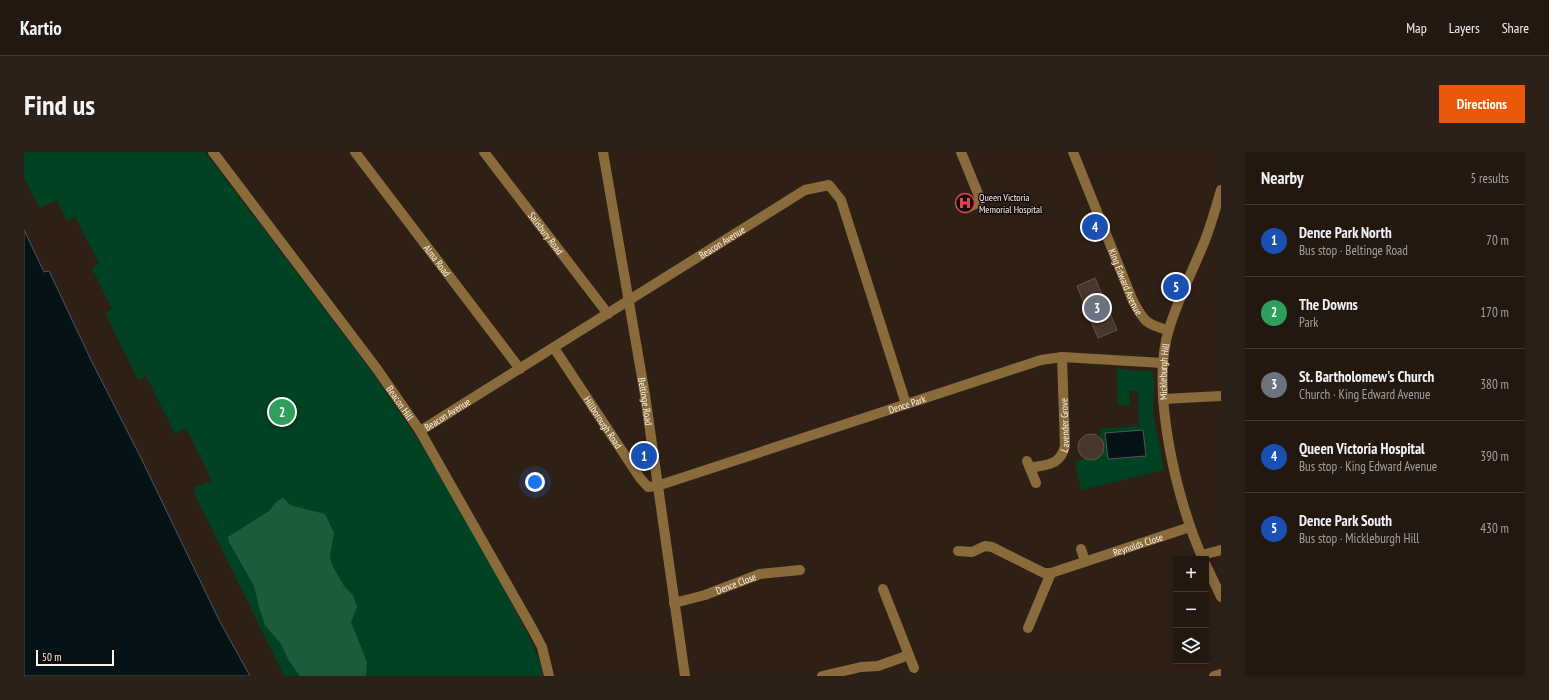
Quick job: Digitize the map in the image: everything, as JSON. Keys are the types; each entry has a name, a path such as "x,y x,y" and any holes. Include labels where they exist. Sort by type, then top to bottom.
{"street":[{"name":"Beacon Hill","path":"213,152 369,357 420,431 533,630 542,648 549,676"},
{"name":"Alma Road","path":"355,152 520,369"},
{"name":"Salisbury Road","path":"484,152 608,314"},
{"name":"Beltinge Road","path":"603,152 630,300 645,395 685,676"},
{"path":"961,152 981,201 969,207"},
{"name":"King Edward Avenue","path":"1073,152 1133,301 1142,317 1151,326 1168,330"},
{"name":"Beacon Avenue","path":"420,431 805,190 829,185 841,200 906,404"},
{"name":"Mickleburgh Hill","path":"1202,556 1190,527 1167,433 1163,399 1163,364 1168,330 1216,225 1221,190"},
{"name":"Hillborough Road","path":"554,348 640,478 648,487 657,486"},
{"name":"Dence Park","path":"657,486 1034,362 1062,357 1163,364"},
{"name":"Lavender Grove","path":"1036,483 1028,464 1052,463 1059,460 1063,454 1065,446 1062,357"},
{"path":"1163,399 1221,396"},
{"name":"Reynolds Close","path":"1054,572 1190,527"},
{"path":"958,551 972,552 985,546 992,547 1044,574 1054,572"},
{"path":"1081,549 1085,561"},
{"path":"1209,557 1221,550"},
{"name":"Dence Close","path":"674,603 705,595 760,574 800,570"},
{"name":"Mickleburgh Hill","path":"1209,571 1221,597"},
{"path":"1028,628 1054,572"},
{"path":"883,589 914,668"},
{"path":"822,676 859,662 878,666 909,655"},
{"path":"1214,676 1221,674"}],"green space":[{"path":"24,152 205,152 369,368 420,442 493,567 540,661 543,676 284,676 195,495 194,490 196,486 212,481 186,428 175,434 146,376 138,380 105,313 112,309 92,268 99,263 75,217 67,221 57,200 40,208 24,178"},
{"path":"1117,369 1151,371 1154,378 1153,414 1164,470 1081,490 1075,462 1085,459 1091,460 1102,454 1104,448 1100,438 1100,429 1139,426 1138,391 1129,391 1130,405 1118,405"},
{"path":"283,498 290,505 325,514 334,533 330,555 332,565 344,586 353,595 357,607 351,622 367,662 366,676 300,676 289,661 281,644 265,625 254,586 229,542 228,537 269,511 277,501"}],"shaded area":[{"path":"24,230 44,272 49,271 219,620 250,676 24,676"},
{"path":"1143,430 1146,456 1108,459 1105,433"}],"building":[{"path":"1095,278 1117,330 1098,338 1077,286"},
{"path":"1091,434 1100,438 1104,447 1100,456 1091,460 1082,456 1078,447 1082,438"}],"place":[{"name":"Queen Victoria Memorial Hospital","path":"965,203"},
{"name":"Queen Victoria Hospital","path":"1095,227"},
{"name":"Dence Park South","path":"1176,287"},
{"name":"St. Bartholomew's Church","path":"1097,308"},
{"name":"The Downs","path":"282,412"},
{"name":"Dence Park North","path":"644,456"}]}
